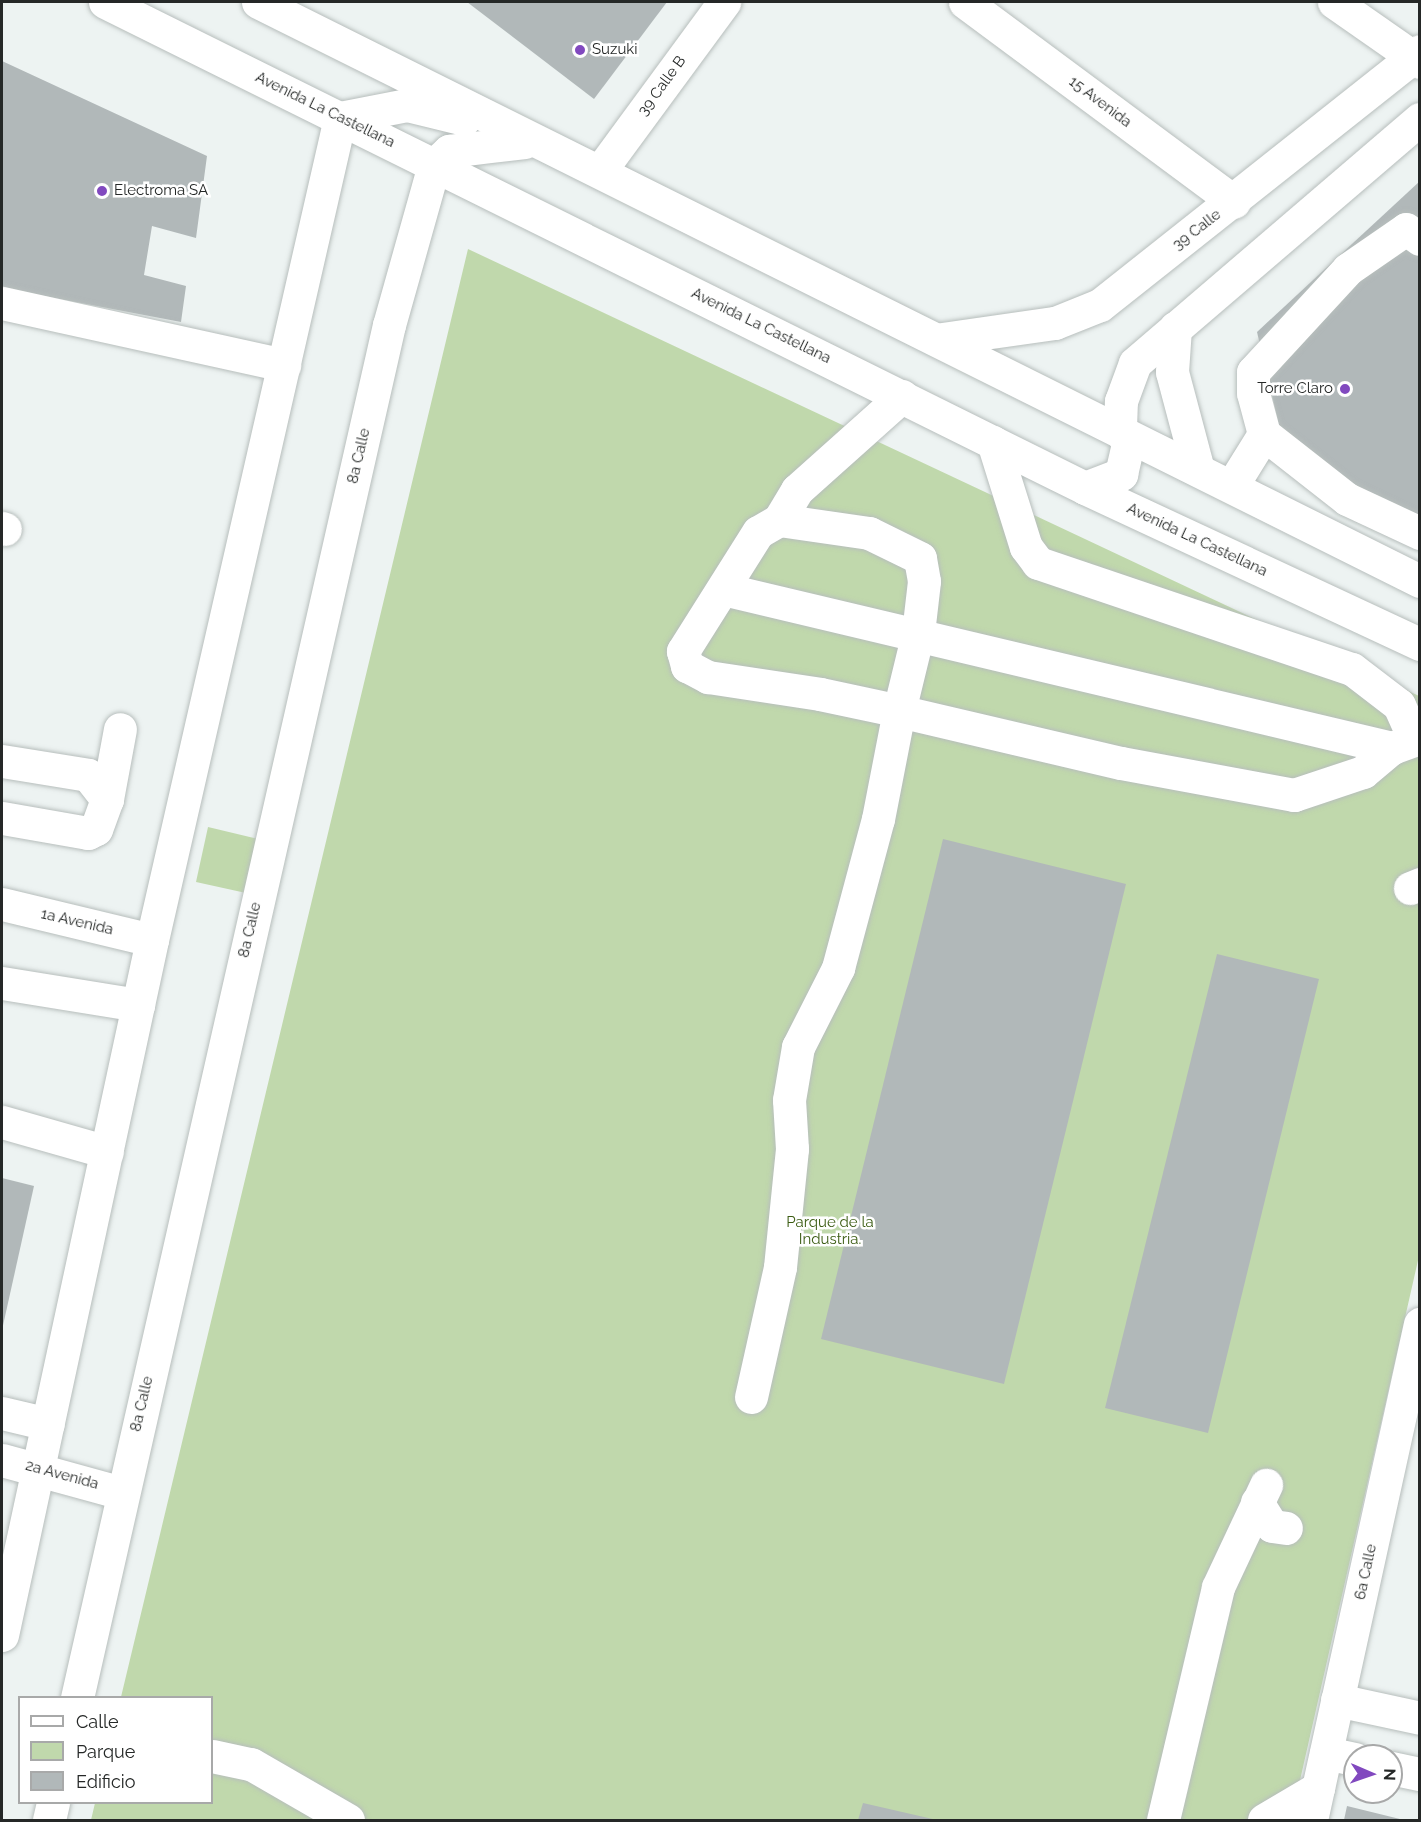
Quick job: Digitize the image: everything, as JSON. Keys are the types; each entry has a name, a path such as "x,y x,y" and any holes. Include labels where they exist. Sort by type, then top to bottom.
{"street":[{"name":"Avenida La Castellana","path":"105,2 1085,488 1419,644"},
{"path":"258,2 1197,466 1327,531 1419,581"},
{"name":"39 Calle B","path":"600,171 724,2"},
{"name":"15 Avenida","path":"965,2 1234,202"},
{"path":"1334,2 1417,57"},
{"name":"39 Calle","path":"942,339 1080,317 1234,202 1417,57"},
{"path":"2,1635 152,940 340,117 407,105 447,112 524,142 560,151"},
{"path":"1085,488 1121,474 1128,444 1120,428 1124,391 1135,363 1419,119"},
{"path":"434,165 449,151 524,142"},
{"name":"8a Calle","path":"76,1696 388,325 434,165"},
{"path":"1415,229 1348,269 1253,372 1252,393 1264,434 1347,500 1419,533"},
{"path":"2,303 284,364"},
{"path":"1174,328 1172,372 1197,466"},
{"path":"902,396 797,490 779,520 758,532 683,651 687,666 708,677 899,711 1121,763 1294,795 1363,772 1408,741"},
{"path":"1233,484 1264,434"},
{"path":"993,442 1026,547 1038,563 1352,669 1399,705 1408,741"},
{"path":"1327,531 1347,500"},
{"path":"751,1397 780,1267 792,1149 789,1100 798,1047 838,968 878,819 899,711 918,633 924,581 920,558 869,533 779,520"},
{"path":"723,589 1408,741"},
{"path":"2,818 88,833 96,829 107,799 120,729"},
{"path":"2,760 87,775 107,799"},
{"name":"1a Avenida","path":"2,904 152,940"},
{"path":"2,983 138,1005"},
{"path":"2,1122 106,1152"},
{"name":"6a Calle","path":"1311,1821 1318,1788 1340,1756 1337,1700 1419,1324"},
{"path":"2,1413 48,1424"},
{"name":"2a Avenida","path":"2,1460 38,1468 122,1493"},
{"path":"1163,1821 1218,1587 1262,1494 1272,1526 1286,1528"},
{"path":"1337,1700 1419,1718"},
{"path":"213,1756 250,1764 348,1821"},
{"path":"1403,1771 1419,1774"},
{"path":"1264,1821 1318,1788"},
{"path":"49,1821 53,1804"}],"green space":[{"name":"Parque de la Industria.","path":"468,249 1419,696 1419,1256 1291,1820 91,1820 95,1804 213,1804 213,1696 121,1696"},
{"path":"208,827 258,839 246,893 196,882"}],"building":[{"name":"Suzuki","path":"467,2 667,2 594,99"},
{"name":"Electroma SA","path":"2,61 207,156 196,238 152,226 144,275 186,286 181,322 2,288"},
{"name":"Torre Claro","path":"1420,181 1420,523 1284,446 1257,332"},
{"path":"943,839 1126,884 1004,1384 821,1339"},
{"path":"1217,954 1319,979 1208,1433 1105,1408"},
{"path":"2,1178 34,1186 2,1330"},
{"path":"863,1803 937,1820 858,1820"},
{"path":"1347,1806 1404,1820 1344,1820"}],"place":[{"name":"Suzuki","path":"580,50"},
{"name":"Electroma SA","path":"102,191"},
{"name":"Torre Claro","path":"1345,389"}]}
